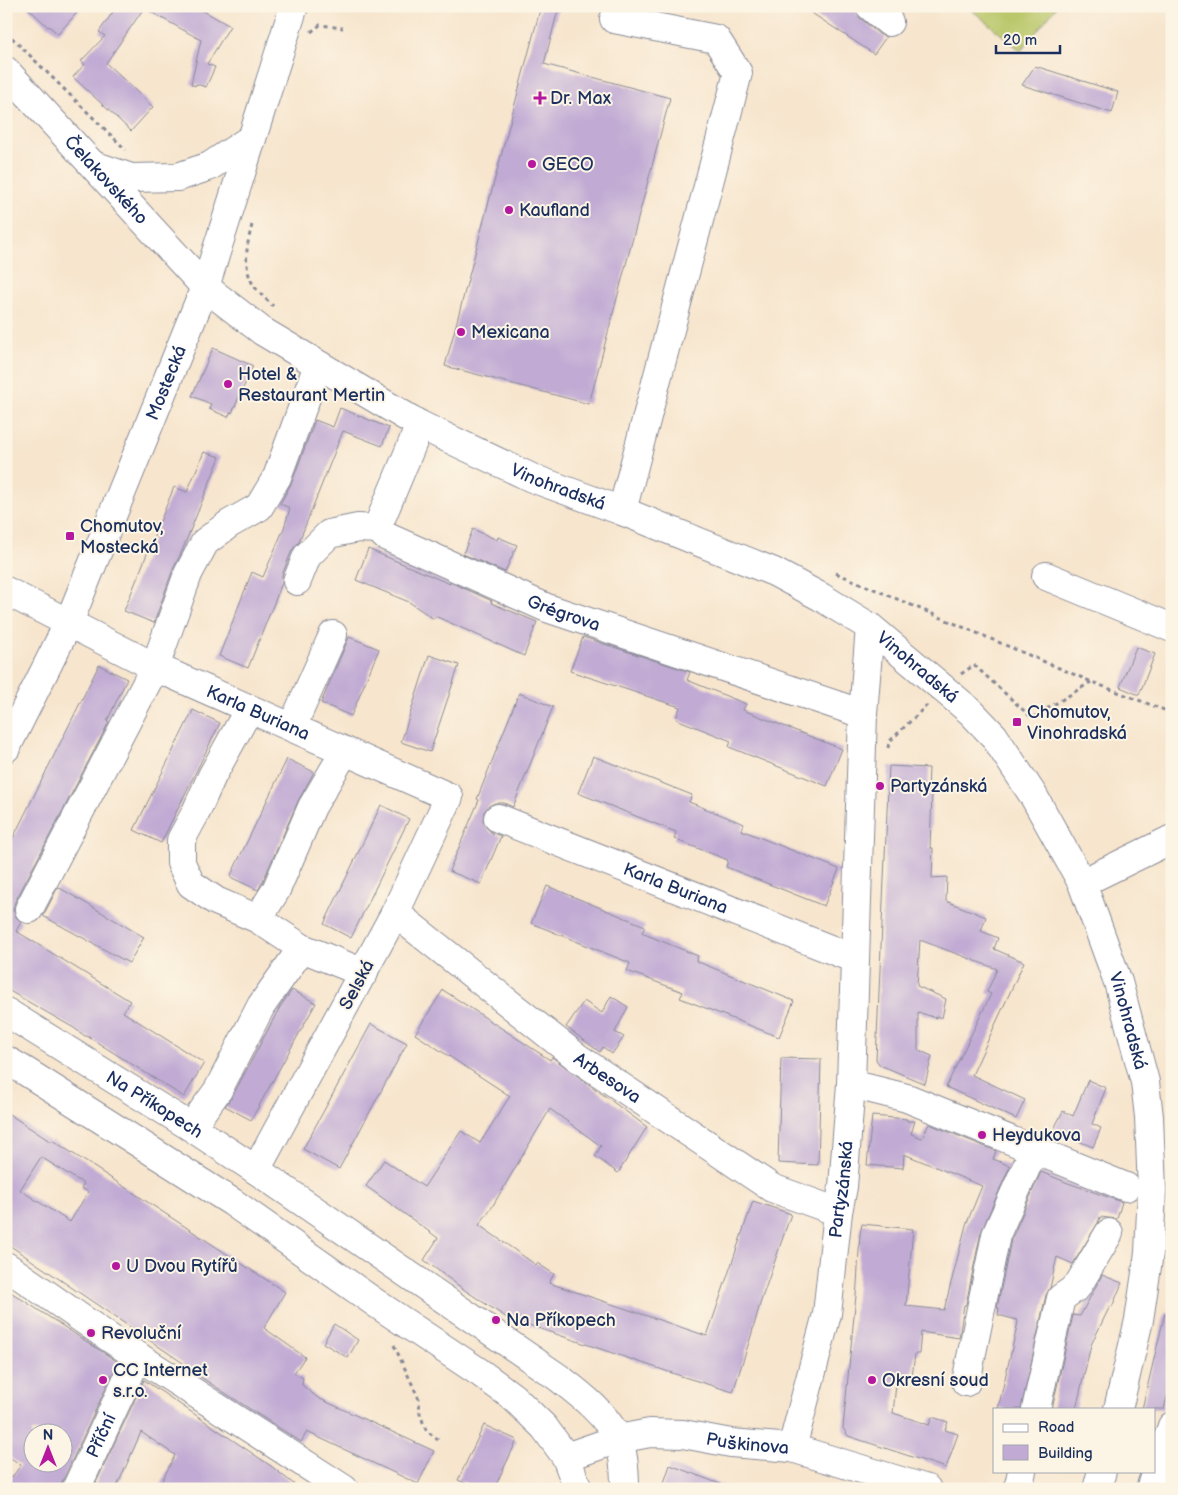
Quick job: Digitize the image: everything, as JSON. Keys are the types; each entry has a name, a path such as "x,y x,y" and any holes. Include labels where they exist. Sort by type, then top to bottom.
{"street":[{"name":"Mostecká","path":"6,748 69,622 205,287 294,6"},
{"path":"614,19 716,39 738,73 622,511"},
{"name":"Čelakovského","path":"6,71 205,287"},
{"path":"94,166 131,178 178,177 210,166 252,138"},
{"name":"Vinohradská","path":"205,287 262,331 420,425 532,478 622,511 774,572 821,597 870,627 944,688 994,736 1033,795 1082,883 1118,982 1145,1082 1149,1117 1152,1190 1149,1252 1140,1320 1118,1408"},
{"path":"29,909 155,667 188,574 205,542 229,524 259,507 277,477 318,365"},
{"path":"297,581 307,556 329,534 358,528 379,530 380,521 420,425"},
{"name":"Grégrova","path":"379,530 385,536 547,608 863,714"},
{"path":"1046,576 1172,628"},
{"name":"Karla Buriana","path":"6,591 155,667 449,797"},
{"name":"Partyzánská","path":"792,1448 827,1314 838,1212 843,1187 851,1084 863,714 870,627"},
{"path":"292,728 333,634"},
{"path":"249,708 212,776 181,840 181,863 191,884 216,901 258,919 302,948 364,973"},
{"path":"258,919 276,890 312,807 345,751"},
{"name":"Selská","path":"256,1170 364,973 395,913 449,797"},
{"name":"Karla Buriana","path":"498,818 854,960"},
{"path":"1082,883 1172,839"},
{"name":"Arbesova","path":"395,913 578,1058 772,1188 838,1212"},
{"path":"191,1127 218,1090 261,1006 302,948"},
{"name":"Na Příkopech","path":"6,1012 191,1127 256,1170 559,1378 590,1403 607,1422 618,1440 625,1489"},
{"path":"6,1060 232,1202 377,1304 479,1372 520,1403 544,1427 566,1457 578,1489"},
{"path":"851,1084 906,1098 1126,1187"},
{"path":"966,1382 996,1235 1034,1150"},
{"path":"1036,1408 1060,1298 1077,1287 1109,1232"},
{"path":"6,1266 138,1356 344,1489"},
{"name":"Příční","path":"76,1489 138,1356"},
{"path":"1156,1472 1172,1426"},
{"name":"Puškinova","path":"566,1457 618,1440 650,1433 683,1434 731,1443 792,1448 927,1489"},
{"path":"1018,1489 1022,1472"},
{"path":"1097,1489 1102,1472"},
{"path":"1150,1489 1156,1472"}],"path":[{"path":"310,37 312,32 320,26 343,28"},
{"path":"6,32 131,153"},
{"path":"253,222 247,248 247,271 254,286 273,307 262,331"},
{"path":"836,573 1092,682 1172,713"},
{"path":"391,1338 419,1399 420,1414 426,1430 438,1440"}],"green space":[{"path":"967,6 1057,6 1021,51"}],"building":[{"path":"26,6 83,6 58,34"},
{"path":"117,6 195,6 230,26 207,64 215,67 206,87 196,84 195,86 191,84 201,40 144,8 106,63 153,107 131,131 73,77 85,64 81,61 105,36 99,32"},
{"path":"541,6 559,6 544,64 670,98 589,404 445,366"},
{"path":"801,6 855,6 860,18 879,34 886,37 874,54"},
{"path":"1035,66 1118,92 1112,113 1022,85"},
{"path":"213,348 253,366 232,413 228,417 209,409 211,404 192,396"},
{"path":"340,408 389,428 382,446 343,431 299,542 292,550 282,575 282,583 248,668 219,656 252,572 263,577 284,528 290,508 280,504 292,482 315,420 333,427"},
{"path":"204,452 220,457 173,569 154,623 124,611 174,487 187,492"},
{"path":"473,529 497,540 498,537 517,545 505,572 463,554"},
{"path":"368,549 450,584 450,582 492,601 491,603 537,622 524,656 435,616 434,619 409,602 356,580"},
{"path":"349,637 379,649 351,716 321,703"},
{"path":"583,637 690,672 687,680 746,704 743,710 842,749 827,786 729,747 731,741 676,719 680,707 570,671"},
{"path":"1136,647 1155,654 1139,695 1120,687"},
{"path":"429,655 459,665 430,752 401,742"},
{"path":"99,665 127,679 107,721 109,722 15,902 13,910 21,922 16,931 130,1001 123,1012 204,1063 184,1097 74,1028 6,989 6,852"},
{"path":"519,693 553,707 513,807 504,803 495,803 484,812 483,820 486,827 492,833 501,836 481,884 449,871 479,800 477,799"},
{"path":"193,710 220,723 161,843 134,830"},
{"path":"593,756 692,795 689,802 744,824 741,830 839,869 824,906 726,867 728,860 674,839 676,832 578,793"},
{"path":"287,759 314,772 298,801 258,890 230,877"},
{"path":"889,766 929,768 928,791 932,792 930,848 933,848 932,878 947,877 946,901 986,917 981,931 998,938 994,949 1024,962 972,1075 1025,1100 1016,1119 946,1087 991,994 987,992 997,969 920,940 917,986 946,999 942,1018 918,1012 918,1050 932,1056 925,1084 880,1065 876,1060"},
{"path":"381,805 409,819 351,938 324,924"},
{"path":"547,886 645,926 642,933 698,956 696,961 794,1001 779,1037 680,998 683,992 627,971 630,963 531,923"},
{"path":"58,887 144,937 129,963 43,916"},
{"path":"292,990 316,1003 251,1120 225,1106 232,1097 280,1007"},
{"path":"443,990 550,1060 552,1057 647,1127 618,1173 595,1156 601,1146 550,1109 492,1207 479,1225 536,1265 537,1263 554,1274 549,1283 707,1336 753,1201 791,1214 760,1304 733,1392 523,1323 521,1327 466,1291 424,1260 438,1238 366,1186 384,1160 424,1187 461,1131 480,1143 510,1096 415,1034"},
{"path":"611,996 628,1007 615,1032 624,1037 612,1054 603,1047 600,1052 566,1027 584,1001 602,1013"},
{"path":"371,1024 407,1043 339,1169 303,1149"},
{"path":"781,1058 821,1059 818,1165 778,1163"},
{"path":"1088,1080 1106,1088 1092,1124 1101,1128 1093,1147 1053,1131 1063,1111 1073,1116"},
{"path":"6,1112 285,1292 264,1328 305,1357 294,1373 303,1378 302,1385 318,1398 434,1451 418,1484 307,1432 301,1442 182,1365 183,1363 6,1243","holes":["41,1157 84,1184 81,1188 88,1192 70,1222 20,1190"]},
{"path":"872,1116 915,1121 911,1134 922,1138 929,1124 996,1151 993,1159 1010,1166 981,1232 966,1305 964,1305 959,1338 921,1332 919,1354 915,1354 912,1377 897,1375 893,1413 929,1425 932,1417 948,1422 945,1430 958,1434 946,1468 848,1436 843,1428 860,1234 862,1224 913,1229 906,1306 944,1310 966,1225 982,1186 904,1154 903,1168 867,1165"},
{"path":"1041,1172 1122,1202 1117,1219 1100,1217 1073,1264 1057,1257 1050,1288 1046,1295 1021,1408 998,1408 1018,1322 1017,1320 998,1315 999,1308 997,1308 1011,1240"},
{"path":"1102,1275 1122,1283 1112,1307 1110,1306 1091,1345 1076,1408 1052,1408 1073,1315 1080,1316"},
{"path":"6,1289 118,1362 72,1461 72,1422 22,1422 22,1472 67,1472 61,1489 6,1489 6,1485 21,1465 6,1455"},
{"path":"1165,1313 1172,1313 1172,1378 1164,1409 1142,1408"},
{"path":"334,1324 358,1340 348,1358 323,1343"},
{"path":"144,1380 271,1466 300,1489 158,1489 175,1455 141,1432 116,1489 93,1489"},
{"path":"484,1425 517,1440 494,1489 479,1489 458,1480"},
{"path":"670,1465 728,1487 728,1489 662,1489"}],"place":[{"name":"Dr. Max","path":"540,98"},
{"name":"GECO","path":"532,164"},
{"name":"Kaufland","path":"509,210"},
{"name":"Mexicana","path":"461,332"},
{"name":"Hotel & Restaurant Mertin","path":"228,384"},
{"name":"Chomutov, Mostecká","path":"70,536"},
{"name":"Chomutov, Vinohradská","path":"1017,722"},
{"name":"Partyzánská","path":"880,786"},
{"name":"Heydukova","path":"982,1135"},
{"name":"U Dvou Rytířů","path":"116,1266"},
{"name":"Na Příkopech","path":"496,1320"},
{"name":"Revoluční","path":"91,1333"},
{"name":"CC Internet s.r.o.","path":"103,1380"},
{"name":"Okresní soud","path":"872,1380"}]}
